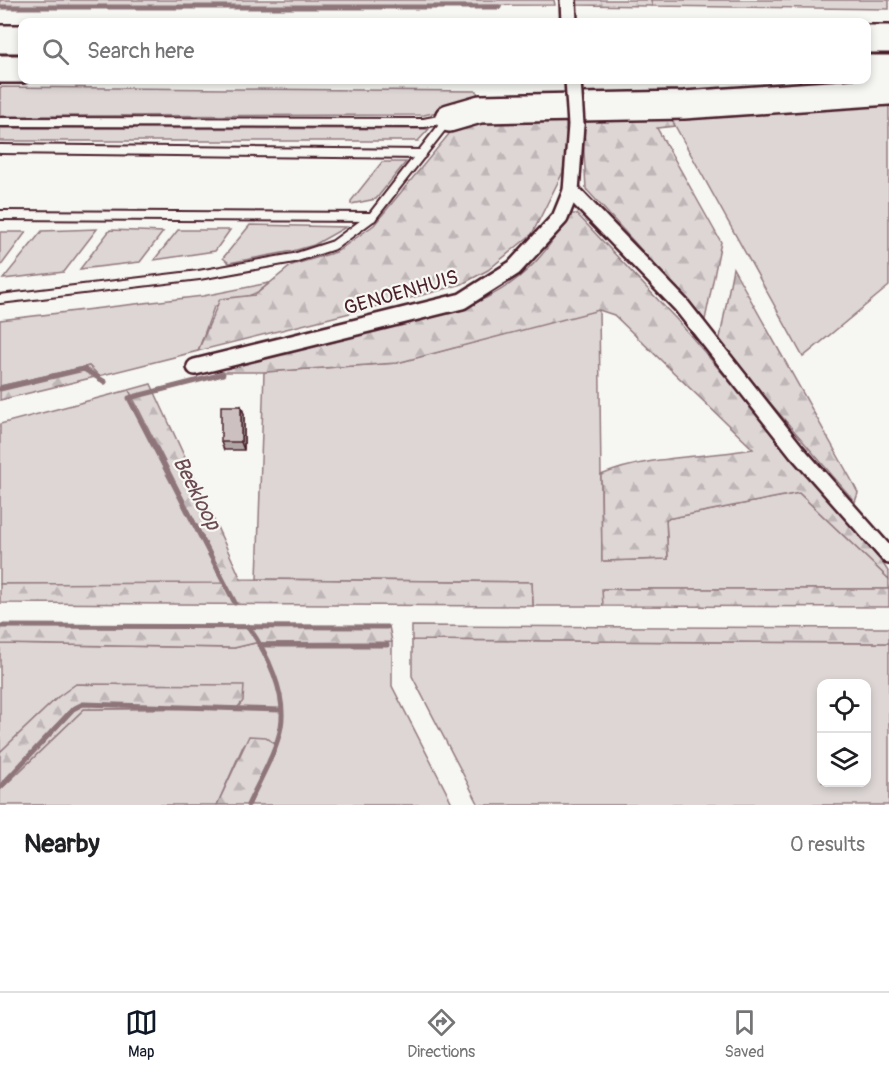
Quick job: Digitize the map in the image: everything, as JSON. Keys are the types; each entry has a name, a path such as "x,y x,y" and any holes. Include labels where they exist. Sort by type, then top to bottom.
{"highway":[{"path":"0,39 18,39"},
{"path":"871,39 889,39"},
{"path":"0,69 18,69"},
{"path":"871,69 889,69"},
{"path":"449,118 480,109 684,105 889,91"}],"street":[{"path":"568,0 569,18"},
{"name":"GENOENHUIS","path":"195,367 462,301 514,268 560,218 572,191 576,125 573,84"},
{"path":"572,191 681,305 797,452 889,556"}],"lane":[{"path":"0,122 424,123 449,118"},
{"path":"0,299 200,275 294,258 334,245 372,217 449,118"},
{"path":"0,149 422,154"},
{"path":"0,215 372,217"}],"green space":[{"path":"0,0 554,0 555,5 0,8"},
{"path":"576,0 651,0 652,6 576,5"},
{"path":"651,0 889,0 889,9 652,6"},
{"path":"0,87 477,91 478,103 424,115 0,116"},
{"path":"889,102 889,286 803,357 668,113"},
{"path":"668,112 675,126 657,128 721,242 705,320 586,189 582,115"},
{"path":"565,114 567,144 563,172 532,234 488,270 462,284 430,293 198,351 220,299 255,295 292,265 336,252 374,225 449,134 464,123"},
{"path":"0,128 429,129 418,141 0,141"},
{"path":"382,162 406,162 376,199 351,204 351,201"},
{"path":"566,214 577,214 678,321 879,557 889,573 889,579 799,493 666,519 668,559 602,561 601,475 657,460 753,449 614,315 599,310 397,363 264,372 204,372 444,313 476,303 511,283 534,263 553,240"},
{"path":"250,225 346,227 314,245 229,263 223,258"},
{"path":"97,229 64,272 3,279 42,231"},
{"path":"110,230 163,232 140,262 80,269"},
{"path":"178,230 230,230 215,251 154,260"},
{"path":"0,232 26,232 0,267"},
{"path":"733,268 852,481 858,493 855,502 719,343"},
{"path":"269,283 257,292 214,307 198,351 99,376 89,366 0,386 0,320 203,296"},
{"path":"599,309 602,561 668,559 666,519 799,493 889,579 889,589 603,589 603,606 533,606 532,582 257,579 264,372 397,363"},
{"path":"89,366 99,376 0,400 0,386"},
{"path":"151,384 241,579 532,582 533,606 0,603 0,584 226,583 129,390"},
{"path":"129,390 226,584 0,584 0,424"},
{"path":"602,589 889,589 889,607 603,606"},
{"path":"0,626 389,626 392,642 255,643 234,648 0,644"},
{"path":"412,626 889,628 889,643 412,640"},
{"path":"412,640 889,643 889,805 479,805 412,676"},
{"path":"392,642 392,686 453,805 250,805 276,745 244,744 217,805 0,805 0,790 84,709 237,708 58,697 0,752 0,644 234,648 255,643"},
{"path":"76,684 244,685 243,701 237,708 84,709 0,790 0,752 58,697"},
{"path":"249,736 266,737 276,745 250,805 217,805"}],"building":[{"path":"221,406 241,406 241,442 221,442"}],"waterway":[{"path":"0,7 499,7"},
{"name":"Beekloop","path":"0,389 84,369 105,382"},
{"name":"Beekloop","path":"223,374 129,398 235,603"},
{"path":"0,626 387,627"},
{"name":"Beekloop","path":"248,626 274,674 282,714 275,747 248,805"},
{"path":"259,645 387,645"},
{"path":"0,787 73,709 83,704 281,710"}]}
